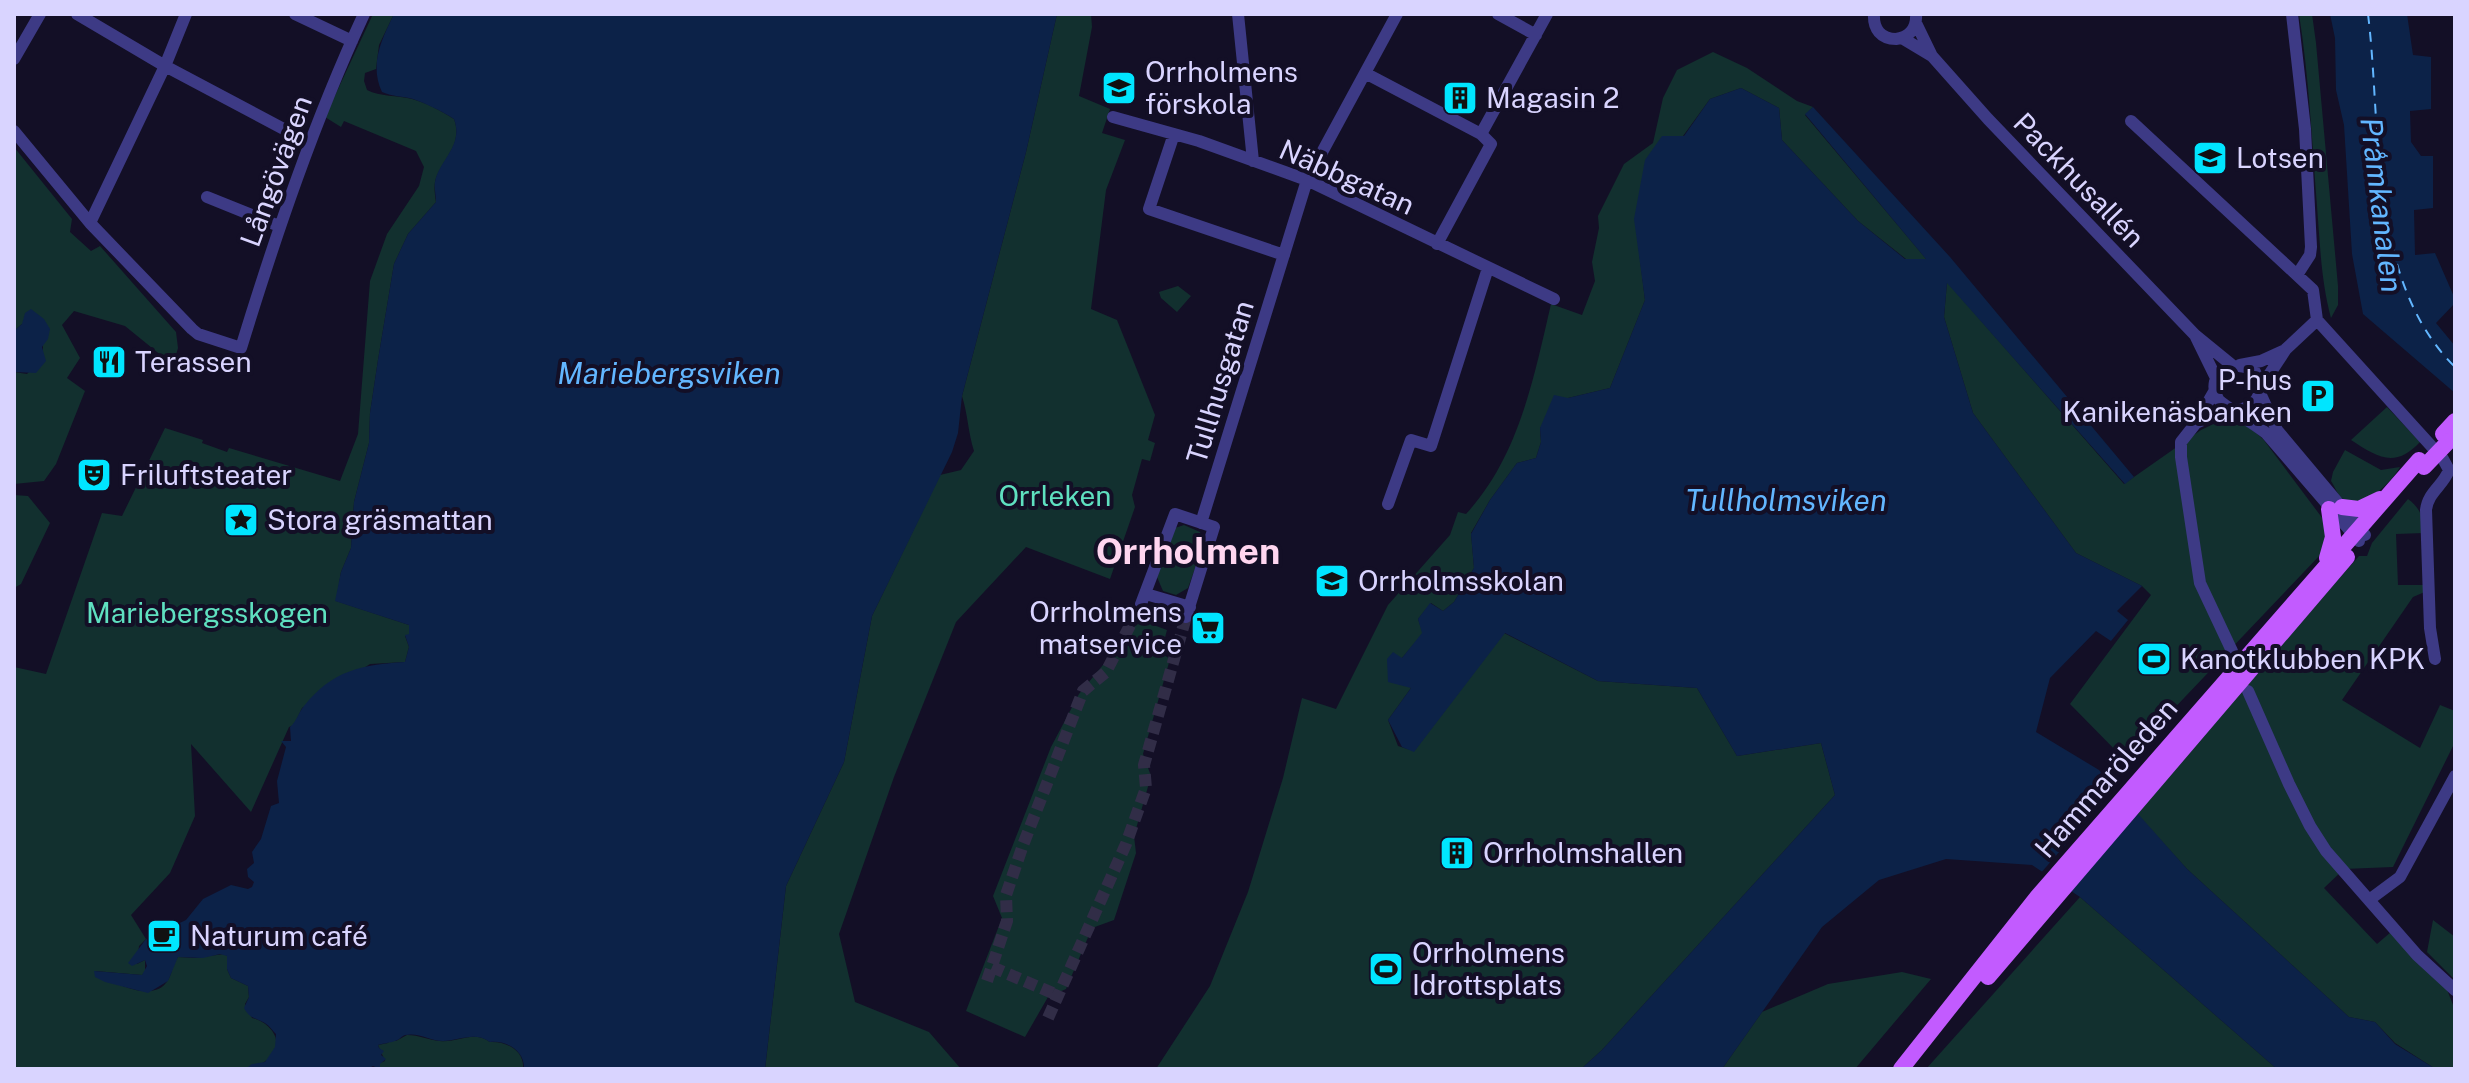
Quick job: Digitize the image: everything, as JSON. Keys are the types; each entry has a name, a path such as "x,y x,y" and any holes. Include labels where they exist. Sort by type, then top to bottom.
{"main road":[{"name":"Hammaröleden","path":"1901,1069 2151,775 2449,436 2455,421"},
{"name":"Hammaröleden","path":"2151,775 2323,568 2359,535 2391,491 2422,464"},
{"path":"2323,568 2333,537 2336,508 2359,509 2372,505 2391,491"},
{"name":"Hammaröleden","path":"1908,1069 2043,901"}],"street":[{"path":"14,59 40,14"},
{"path":"77,14 165,66 310,143"},
{"path":"14,131 90,223 165,66 186,14"},
{"path":"295,14 352,41"},
{"name":"Långövägen","path":"90,223 198,334 241,348 279,226 364,14"},
{"path":"1238,14 1253,161"},
{"name":"Tullhusgatan","path":"1201,523 1307,180 1397,14"},
{"path":"1498,14 1536,35"},
{"path":"1481,134 1547,14"},
{"name":"Packhusallén","path":"1874,14 1874,24 1881,34 1891,39 1902,38 1932,56 1988,119 2195,335 2236,365"},
{"path":"2292,14 2305,129 2311,247 2306,264 2297,275"},
{"path":"1902,38 1911,33 1916,19"},
{"name":"Packhusallén","path":"1916,19 1932,56"},
{"path":"1365,73 1481,134 1491,144 1437,244"},
{"name":"Näbbgatan","path":"1113,117 1174,134 1307,180 1554,299"},
{"path":"2131,121 2313,290 2317,320 2443,459 2449,470 2446,479 2429,496 2426,510 2430,628 2435,659"},
{"path":"1174,134 1149,209 1284,255"},
{"path":"207,197 279,226"},
{"path":"1388,504 1411,440 1431,446 1488,268"},
{"path":"2196,423 2232,409 2250,407 2286,349 2317,320"},
{"name":"Packhusallén","path":"2195,335 2216,385"},
{"path":"2232,651 2200,583 2187,507 2181,442 2196,423 2222,371 2261,361 2286,349"},
{"path":"2236,365 2255,372 2277,430 2336,508"},
{"path":"2216,385 2219,399 2266,433 2359,535"},
{"path":"1175,514 1201,523 1214,527 1188,612 1143,599 1175,514"},
{"path":"2248,691 2310,826 2343,872 2417,955 2455,990"},
{"path":"2369,900 2400,877 2455,776"}],"green space":[{"name":"Mariebergsskogen","path":"373,14 394,14 379,45 376,69 365,73 367,90 428,105 454,119 456,129 454,145 435,182 436,202 408,234 394,264 370,413 369,443 354,502 351,548 341,572 336,601 409,625 409,635 405,636 409,647 405,662 370,664 302,708 294,725 289,727 251,812 191,744 195,816 170,873 131,915 146,939 139,946 137,964 145,960 145,972 142,975 95,971 132,989 153,991 168,980 178,957 224,954 231,978 248,986 249,997 245,1004 252,1018 272,1030 277,1043 275,1050 262,1063 245,1069 14,1069 14,667 46,674 102,513 122,516 165,428 203,440 202,443 227,452 229,448 340,481 358,434 370,281 387,234 419,186 424,167 416,151 344,121 341,127 325,117"},
{"name":"Orrleken","path":"1057,14 1091,14 1092,27 1079,96 1110,109 1102,133 1125,140 1106,190 1091,309 1117,320 1155,415 1148,440 1155,443 1150,461 1142,459 1132,495 1135,507 1110,579 1026,547 956,622 894,777 839,934 855,1002 929,1032 961,1069 765,1069 786,886 844,762 872,616 940,475 961,470 974,451 962,396 1026,152"},
{"path":"2299,14 2312,14 2316,43 2338,286 2338,305 2331,318 2321,262 2308,86"},
{"path":"1713,52 1747,68 1797,101 1813,107 1805,115 1927,260 1906,259 1858,221 1782,140 1779,108 1741,88 1710,99 1683,136 1635,219 1645,300 1610,388 1568,398 1540,428 1541,442 1536,458 1517,463 1490,500 1471,533 1474,568 1454,602 1443,611 1431,603 1418,619 1423,633 1402,658 1411,688 1388,720 1398,746 1414,751 1504,633 1598,681 1697,688 1737,756 1821,743 1835,795 1602,1050 1581,1069 1156,1069 1210,986 1248,892 1283,778 1302,698 1336,709 1388,605 1450,535 1458,512 1466,514 1484,492 1512,442 1522,415 1551,304 1582,315 1595,281 1592,262 1599,228 1598,216 1624,164 1653,143 1663,98 1677,70"},
{"path":"14,147 72,219 70,232 91,251 100,246 176,332 178,348 173,365 125,326 74,311 62,325 80,358 67,378 85,391 56,464 44,481 14,484 14,372 27,374 43,357 43,344 22,324 14,331"},
{"path":"1947,282 2124,484 2201,430 2228,417 2246,424 2263,439 2326,523 2330,536 2322,553 2125,760 2070,704 2151,595 2142,586 2076,553 1973,413 1944,317"},
{"path":"1178,286 1191,296 1177,312 1161,298 1159,292"},
{"path":"2387,407 2420,442 2394,458 2378,455 2351,440"},
{"path":"2345,450 2381,470 2400,467 2390,481 2374,494 2357,502 2349,502 2340,496 2331,481"},
{"path":"14,495 28,496 50,523 21,584 14,588"},
{"path":"2408,499 2420,514 2424,533 2396,534 2398,585 2427,585 2427,591 2413,597 2342,700 2420,748 2440,705 2455,711 2455,742 2393,867 2344,869 2324,888 2377,944 2391,932 2446,987 2455,1010 2455,1069 2434,1068 2395,1043 2375,1022 2349,1017 2187,869 2136,813 2359,556 2367,556 2372,543"},
{"path":"1184,525 1200,532 1204,543 1188,588 1176,595 1163,591 1157,577 1175,528"},
{"path":"1140,620 1167,630 1161,653 1170,659 1143,754 1151,776 1134,836 1136,853 1114,920 1092,928 1066,989 1048,997 1025,1037 966,1011 1002,918 993,896 1051,747 1079,694"},
{"path":"2080,897 2277,1069 1926,1069"},
{"path":"2433,920 2455,937 2455,980 2427,952"},
{"path":"1902,972 1931,979 1855,1069 1722,1069 1762,1012 1828,984"},
{"path":"407,1035 440,1041 478,1037 503,1043 518,1052 523,1069 380,1069 380,1063 385,1061 378,1045"}],"water":[{"name":"Mariebergsviken","path":"394,14 1057,14 1026,152 962,396 958,433 952,452 872,616 844,762 786,886 765,1069 524,1069 518,1052 503,1043 478,1037 438,1041 410,1034 378,1045 386,1059 380,1064 380,1069 373,1066 367,1069 245,1069 252,1064 265,1062 275,1047 276,1034 267,1024 246,1012 248,986 231,978 227,956 178,957 168,981 148,993 95,977 94,971 142,975 147,966 145,960 132,966 128,963 146,939 186,920 203,899 231,885 252,887 254,882 248,877 247,869 254,863 252,852 261,839 271,806 279,803 277,781 286,747 281,741 291,741 290,727 302,709 337,677 361,668 405,662 409,647 405,635 409,634 409,625 335,601 341,572 351,548 354,502 369,443 370,413 394,264 408,234 436,202 437,174 456,137 454,119 413,99 382,92 377,62"},
{"name":"Pråmkanalen","path":"2330,14 2407,14 2413,55 2431,57 2431,109 2410,111 2411,142 2421,156 2433,156 2433,208 2414,210 2415,255 2435,253 2455,299 2455,303 2436,323 2455,346 2455,393 2363,314 2352,254 2344,125 2336,90 2335,38"},
{"name":"Tullholmsviken","path":"1741,88 1779,108 1782,140 1858,221 1905,259 1926,259 1805,114 1813,107 1950,257 2134,477 2125,484 1947,283 1944,317 1973,413 2076,553 2142,586 2117,611 2128,620 2111,641 2096,631 2050,678 2036,732 2099,770 2187,869 2349,1017 2375,1022 2395,1044 2434,1068 2441,1069 2277,1069 2080,897 2032,865 1946,859 1879,880 1822,927 1722,1069 1581,1069 1602,1050 1835,795 1821,743 1737,756 1697,688 1598,681 1505,633 1414,752 1402,747 1388,720 1411,688 1388,682 1387,659 1393,652 1402,658 1422,633 1418,619 1430,603 1443,611 1454,602 1474,568 1471,534 1490,500 1517,463 1536,458 1541,442 1540,428 1554,395 1568,398 1610,388 1645,300 1634,219 1645,160 1662,136 1684,136 1710,99"},
{"path":"31,309 44,319 50,329 42,347 46,361 36,373 14,372 14,331"}],"pier":[{"path":"2117,785 2138,809 2068,894 2040,874"}],"ferry route":[{"path":"2368,14 2378,152 2392,247 2406,291 2427,331 2455,367"}],"tunnel":[{"path":"987,981 1007,921 1006,895 1083,691 1106,672 1141,604"},
{"path":"1048,1018 1126,844 1146,788 1144,765 1186,617"},
{"path":"992,967 1057,995"}],"place":[{"name":"Orrholmens förskola","path":"1119,88"},
{"name":"Magasin 2","path":"1460,98"},
{"name":"Lotsen","path":"2210,158"},
{"name":"Terassen","path":"109,362"},
{"name":"P-hus Kanikenäsbanken","path":"2318,396"},
{"name":"Friluftsteater","path":"94,475"},
{"name":"Stora gräsmattan","path":"241,520"},
{"name":"Orrholmsskolan","path":"1332,581"},
{"name":"Orrholmens matservice","path":"1208,628"},
{"name":"Kanotklubben KPK","path":"2154,659"},
{"name":"Orrholmshallen","path":"1457,853"},
{"name":"Naturum café","path":"164,936"},
{"name":"Orrholmens Idrottsplats","path":"1386,969"}],"district":[{"name":"Orrholmen","path":"1188,551"}]}
